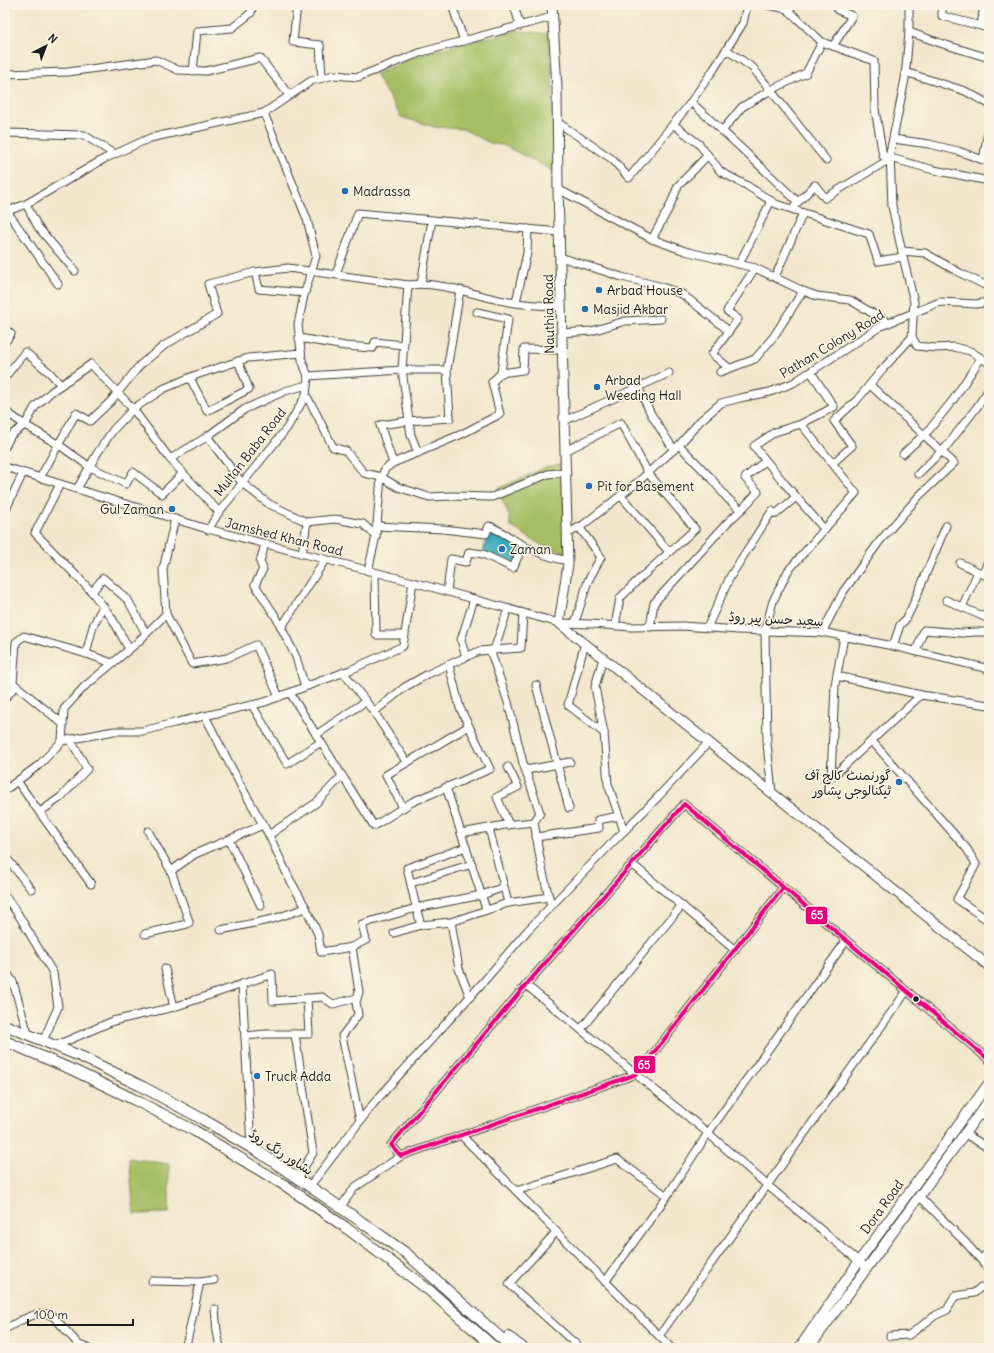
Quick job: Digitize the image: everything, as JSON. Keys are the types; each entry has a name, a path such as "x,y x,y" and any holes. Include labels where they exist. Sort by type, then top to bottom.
{"highway":[{"name":"پشاور رنگ روڈ","path":"5,1025 55,1046 143,1087 251,1147 407,1254 512,1348"},
{"name":"پشاور رنگ روڈ","path":"5,1041 73,1070 140,1102 195,1131 286,1186 345,1227 430,1291 487,1344 495,1348"},
{"path":"491,1330 507,1336 522,1348"}],"main road":[{"name":"Nauthia Road","path":"552,5 557,88 558,189 568,561 559,623"},
{"path":"559,623 988,964"},
{"name":"Dora Road","path":"799,1348 859,1261 989,1083"},
{"path":"809,1348 989,1100"},
{"path":"970,1109 979,1115"}],"street":[{"path":"193,71 197,31 232,28 251,14 252,5"},
{"path":"297,5 293,42 320,45 322,78"},
{"path":"452,5 464,40"},
{"path":"514,5 520,26"},
{"path":"557,122 612,159 629,178 691,102 727,50 744,24 747,5"},
{"path":"766,5 787,9 822,42 874,61 876,108 883,156 934,170 989,181"},
{"path":"837,8 844,5"},
{"path":"909,5 909,32 905,72 890,159 892,206 914,302 912,337 917,346 935,348 954,347 970,351 989,363"},
{"path":"942,5 942,16 989,28"},
{"path":"981,26 984,5"},
{"path":"833,46 852,16 837,8"},
{"path":"58,284 6,212 26,204 114,154 150,138 264,113 311,81 334,75 358,77 422,52 552,18"},
{"path":"909,32 989,58"},
{"path":"722,131 742,107 771,90 806,73 822,42"},
{"path":"727,50 753,68 826,160"},
{"path":"5,74 68,72 156,60 178,70 206,71 260,58 289,95"},
{"path":"905,72 965,91 989,104"},
{"path":"691,102 798,202"},
{"name":"Multan Baba Road","path":"208,530 219,512 287,428 306,395 308,376 302,360 298,325 305,293 316,256 307,219 264,113"},
{"path":"673,124 699,144 721,172 746,185 776,204 869,234 878,261 902,254 925,253 960,273 989,287"},
{"path":"893,140 929,144 958,151 984,160 989,132"},
{"path":"5,133 84,135 114,154"},
{"path":"652,239 670,206 678,186 708,155"},
{"path":"791,209 815,186 825,198 890,159"},
{"path":"558,189 652,239 684,251 756,268 803,291 817,296 850,300 889,323"},
{"path":"739,264 771,201"},
{"path":"26,204 38,227 75,271"},
{"path":"336,274 358,213 559,232"},
{"path":"775,277 803,213"},
{"path":"421,284 432,220"},
{"path":"516,302 527,253 528,229"},
{"path":"560,257 682,294 729,332"},
{"path":"40,478 76,413 90,421 111,401 140,365 165,345 217,314 208,284 255,272 288,268 312,270 408,285 421,284 460,290 516,302 562,307"},
{"path":"729,368 712,354 738,319 727,311 756,268"},
{"path":"255,272 259,289 305,293"},
{"path":"408,285 402,370 408,421 411,435 418,453"},
{"path":"393,463 380,426 408,421 450,418 447,370 460,290"},
{"path":"720,372 755,359 774,336 803,291"},
{"name":"Pathan Colony Road","path":"567,534 621,496 677,448 700,421 721,403 770,392 793,383 881,326 940,302 976,304 989,302"},
{"path":"477,312 508,319 501,373"},
{"path":"562,333 592,331 624,321 661,319"},
{"path":"5,329 11,334 5,342"},
{"path":"833,463 852,446 834,421 857,400 912,337"},
{"path":"299,338 345,346 373,348 375,342 403,345"},
{"path":"405,635 376,635 371,572 376,536 381,477 385,469 393,463 462,434 500,414 492,382 501,373 523,370 524,349 562,350"},
{"path":"5,377 25,352 50,373 61,385"},
{"path":"77,489 113,430 133,409 163,389 248,358 301,353"},
{"path":"903,454 929,430 953,400 981,358"},
{"path":"190,378 207,411 249,389 238,361"},
{"path":"5,447 11,435 25,425 35,408 51,392 91,364 133,409 170,459 219,512"},
{"path":"308,376 402,370 447,370"},
{"path":"811,372 834,407 801,424 775,432 754,446 765,461 825,530"},
{"path":"564,421 669,373"},
{"path":"170,459 207,436 245,409 285,391 307,385"},
{"path":"822,633 843,592 879,542 919,496 954,463 870,385"},
{"path":"638,387 651,414 677,448 710,477 727,498 741,510"},
{"path":"918,474 941,451 977,407 989,389"},
{"path":"306,395 333,447 346,451 364,473 381,477 398,487 429,497 492,497 548,474 566,472"},
{"path":"5,411 90,467 126,484 133,472 162,494 183,473"},
{"path":"565,451 621,423 648,473 695,529 620,598 614,626"},
{"path":"772,793 767,743 765,630 773,601 788,572 856,493 801,424"},
{"path":"207,436 242,483 269,504 307,522 335,519 363,524 376,536"},
{"path":"650,627 654,603 727,523 758,492 745,478 765,461"},
{"name":"Jamshed Khan Road","path":"5,467 208,530 413,582 559,623"},
{"path":"5,510 23,473"},
{"path":"60,484 35,533 92,592 112,618 129,649"},
{"path":"621,496 669,552"},
{"path":"707,628 730,577 772,511 776,514 796,497"},
{"path":"175,519 163,569 166,614 192,664 227,658 256,645 279,697"},
{"path":"302,554 307,522"},
{"path":"376,526 443,529 486,534 489,526 502,531 522,545 551,558 568,561"},
{"path":"893,646 900,625 906,619 912,607 946,526"},
{"path":"575,623 588,581 601,557 579,527"},
{"path":"265,544 260,562 263,569 255,585 276,617 296,657 305,687"},
{"path":"447,592 451,559 466,562 469,552 483,554 513,568 522,545"},
{"path":"962,607 983,574 989,558"},
{"path":"281,628 325,560"},
{"path":"960,563 983,574"},
{"path":"92,592 103,578 128,600 146,634"},
{"path":"5,790 39,765 66,740 114,731 143,732 265,702 343,672 403,646 413,582"},
{"path":"466,657 461,640 474,599"},
{"path":"946,600 989,619"},
{"path":"86,654 93,626 103,606"},
{"path":"508,609 492,650 508,702 526,770 540,813 534,822 541,864 551,906"},
{"path":"374,712 405,687 428,674 479,651 521,648 523,613"},
{"path":"40,812 61,797 87,769 66,740 63,724 64,709 84,686 129,649 166,614"},
{"name":"سعید حسن پیر روڈ","path":"559,623 631,627 683,626 822,633 893,646 989,668"},
{"path":"916,651 924,630 962,633 989,632"},
{"path":"63,724 13,683 16,642 24,636 112,663"},
{"path":"844,636 835,685 831,778 921,694"},
{"path":"585,643 568,705 604,733"},
{"path":"603,658 595,687 604,733 608,784 624,830"},
{"path":"290,693 374,826 412,802 490,769 460,708 449,665"},
{"path":"343,672 374,712 407,763"},
{"path":"837,676 921,694 989,705"},
{"path":"5,698 16,686"},
{"path":"536,686 569,808"},
{"path":"316,735 366,701"},
{"path":"252,705 287,764 321,742"},
{"path":"205,716 306,908 318,934 321,952 352,947 366,940 362,924 416,908 482,895 504,887"},
{"path":"403,808 386,775 469,726"},
{"path":"872,741 967,849 976,864 957,899 989,921"},
{"path":"309,1187 374,1103 527,931 708,742"},
{"path":"526,770 570,762"},
{"path":"508,768 518,787 497,796 509,825"},
{"path":"268,835 316,803 342,776"},
{"path":"17,781 91,884"},
{"path":"446,787 486,909"},
{"path":"401,1156 391,1145 526,985 684,804 906,992 989,1060"},
{"path":"536,837 600,828 598,820 619,816"},
{"path":"461,833 534,822"},
{"path":"171,871 195,854 263,825"},
{"path":"489,828 508,903"},
{"path":"145,934 189,923 171,871 148,831"},
{"path":"228,840 261,906"},
{"path":"421,925 407,868 466,847"},
{"path":"5,856 31,889"},
{"path":"411,883 472,864"},
{"path":"632,864 735,950"},
{"path":"340,1208 354,1188 401,1156 637,1074 783,888"},
{"path":"5,896 18,914 53,974 58,1007 43,1041"},
{"path":"394,933 421,925 451,922 486,909 508,903 549,897"},
{"path":"581,1029 682,905"},
{"path":"220,930 273,919 306,908"},
{"path":"451,922 459,969 470,996"},
{"path":"605,1282 667,1196 708,1133 846,941"},
{"path":"352,947 359,992 356,1002 358,1015 342,1036 360,1121"},
{"path":"165,969 174,1007"},
{"path":"5,970 13,982 28,1034"},
{"path":"55,1046 113,1021 174,1007 272,974 273,1002 322,997 333,1004 357,998"},
{"path":"242,984 251,1147"},
{"path":"526,985 637,1074 867,1268"},
{"path":"659,1336 906,992"},
{"path":"245,1036 266,1034 309,1034 307,998"},
{"path":"296,1034 313,1153 297,1178"},
{"path":"979,1115 989,1118"},
{"path":"965,1134 989,1148"},
{"path":"460,1135 671,1348"},
{"path":"516,1191 617,1158 667,1196"},
{"path":"920,1196 989,1269"},
{"path":"556,1232 509,1284 580,1348"},
{"path":"981,1259 989,1252"},
{"path":"152,1281 200,1282 214,1280"},
{"path":"185,1348 200,1282"},
{"path":"890,1336 909,1335 936,1315 946,1310 955,1296 974,1293 981,1287 989,1290"},
{"path":"216,1308 217,1331 220,1348"},
{"path":"5,1329 32,1315 50,1314 79,1345 88,1348"}],"green space":[{"path":"517,30 548,34 552,71 554,171 503,145 492,144 463,129 435,127 401,117 375,74 428,52"},
{"path":"563,464 566,552 545,547 510,526 510,518 498,489 544,468"},
{"path":"129,1158 169,1164 169,1213 134,1214"}],"water":[{"name":"Zaman","path":"489,525 523,545 513,568 483,554"}],"transit line":[{"name":"65","path":"783,888 637,1074 401,1156 391,1145 526,985 684,804 989,1060"}],"place":[{"name":"Madrassa","path":"345,191"},
{"name":"Arbad House","path":"599,290"},
{"name":"Masjid Akbar","path":"585,309"},
{"name":"Arbad Weeding Hall","path":"597,387"},
{"name":"Pit for Basement","path":"589,486"},
{"name":"Gul Zaman","path":"172,509"},
{"name":"Zaman","path":"502,549"},
{"name":"گورنمنٹ کالج آف ٹیکنالوجی پشاور","path":"899,782"},
{"name":"Truck Adda","path":"257,1076"}]}
